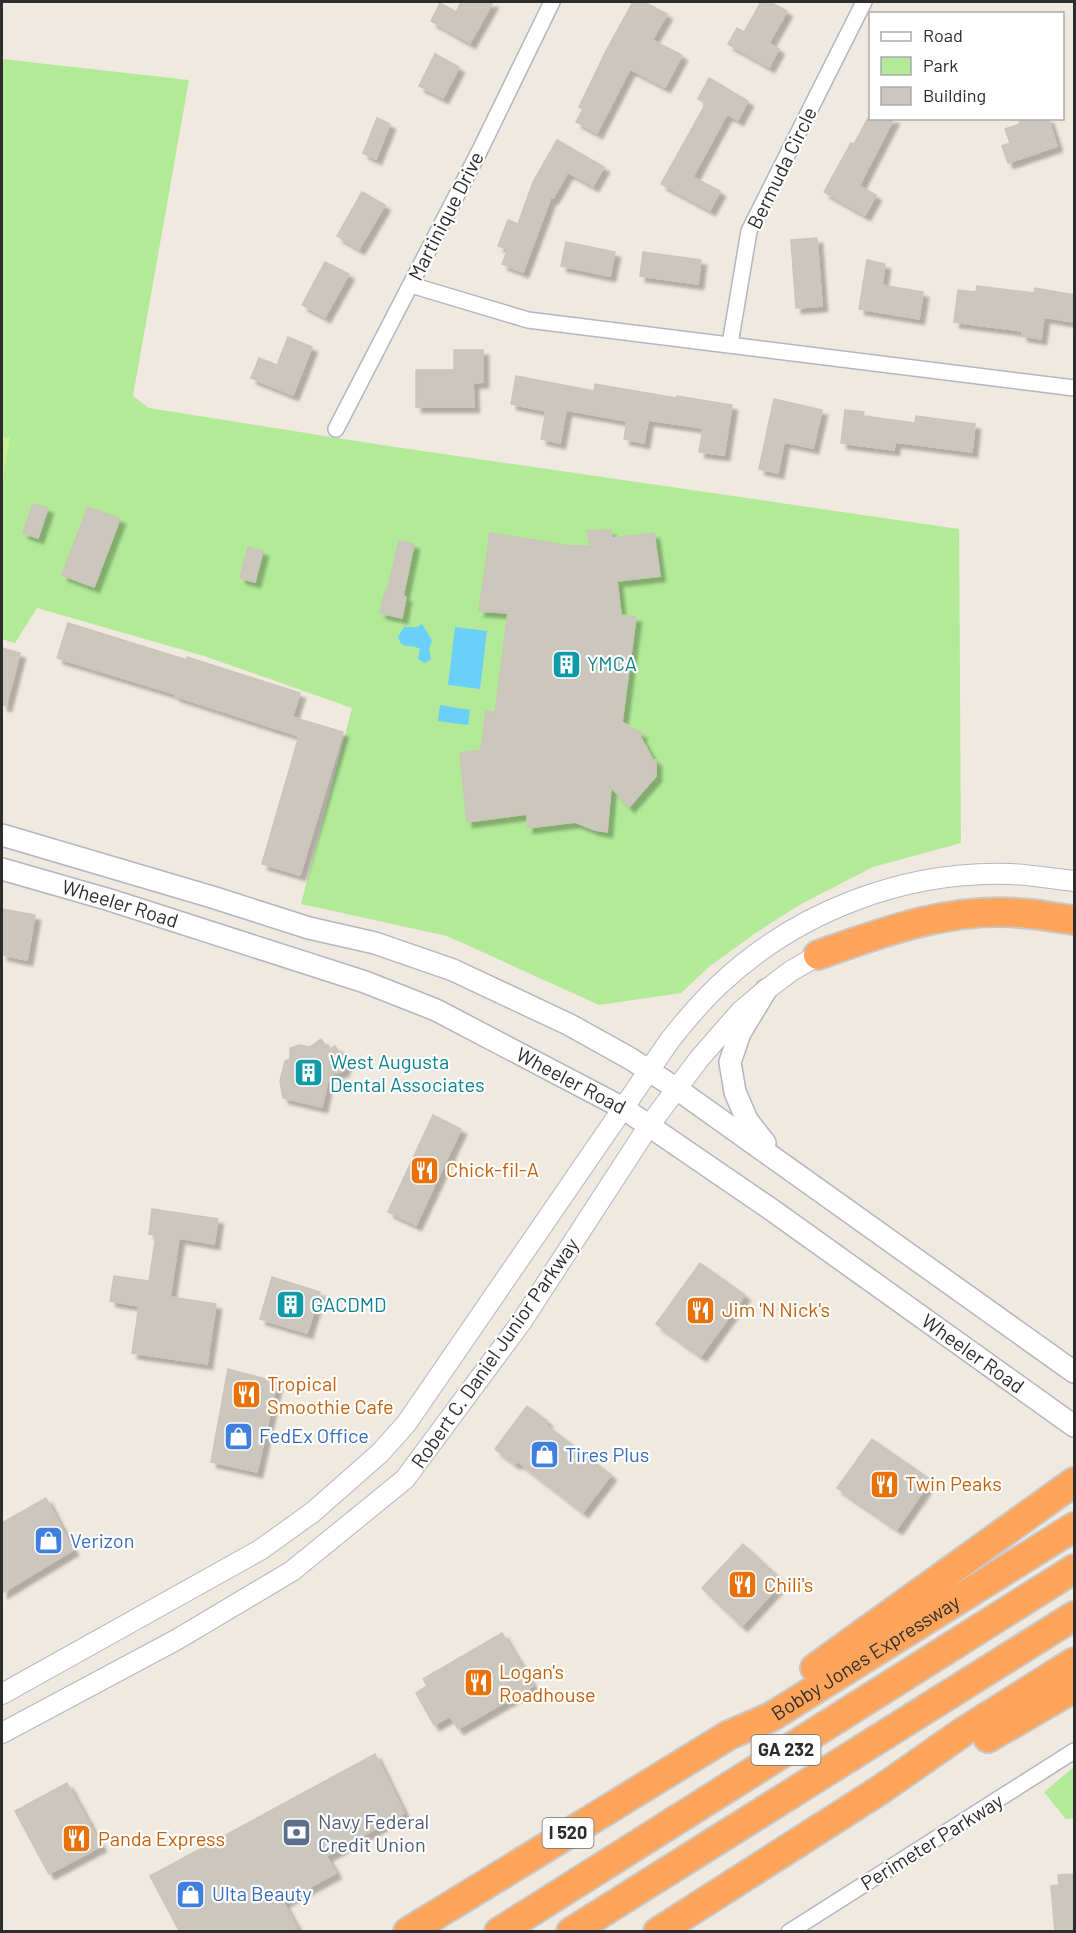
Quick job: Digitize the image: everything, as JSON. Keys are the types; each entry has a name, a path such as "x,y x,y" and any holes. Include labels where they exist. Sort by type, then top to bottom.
{"highway":[{"path":"818,955 911,923 942,917 1018,912 1074,920"},
{"path":"729,1735 761,1702 833,1656 1074,1482"},
{"name":"Bobby Jones Expressway","path":"408,1932 729,1735 771,1717 1074,1527"},
{"name":"Bobby Jones Expressway","path":"498,1932 1074,1569"},
{"name":"GA 232","path":"571,1932 1074,1616"},
{"path":"658,1932 880,1791 963,1732 1074,1662"},
{"path":"880,1791 972,1748 1074,1688"}],"main road":[{"name":"Wheeler Road","path":"2,835 309,928 375,943 453,970 570,1025 631,1059 677,1089 1074,1372"},
{"name":"Wheeler Road","path":"2,869 110,900 376,987 436,1010 623,1108 772,1210 1074,1426"},
{"path":"766,990 740,1033 730,1062 735,1092 747,1120 780,1162"}],"street":[{"name":"Martinique Drive","path":"336,429 479,152 552,2"},
{"name":"Bermuda Circle","path":"730,344 750,231 864,2"},
{"path":"411,285 528,320 1074,388"},
{"name":"Robert C. Daniel Junior Parkway","path":"2,1694 260,1550 313,1512 380,1453 406,1424 669,1040 695,1008 768,945 824,913 895,887 946,877 1010,874 1074,881"},
{"name":"Robert C. Daniel Junior Parkway","path":"2,1733 176,1640 292,1571 405,1479 522,1321 648,1127 719,1034 766,990 818,955 875,925 945,906 1011,903 1074,910"},
{"name":"Perimeter Parkway","path":"789,1932 1074,1751"}],"green space":[{"path":"2,59 189,80 133,396 149,408 382,445 959,529 961,843 873,867 801,904 710,966 681,993 599,1005 447,936 301,904 352,708 204,656 37,608 15,643 2,639"},
{"path":"2,436 10,438 2,484"},
{"path":"1074,1767 1074,1818 1066,1819 1044,1792"}],"water":[{"path":"422,624 432,640 429,649 431,659 425,663 418,659 420,649 402,644 398,637 404,627 417,627"},
{"path":"455,627 487,631 480,689 448,685"},
{"path":"440,705 470,710 468,725 438,721"}],"building":[{"path":"461,2 493,2 470,43 431,21 440,3 456,12"},
{"path":"633,2 644,2 667,14 652,40 682,55 665,87 630,69 597,133 576,122 583,109 579,107"},
{"path":"761,2 770,2 787,11 769,43 779,49 769,67 728,44 737,28 744,32"},
{"path":"435,54 459,67 443,98 419,86"},
{"path":"709,78 748,101 738,120 727,114 693,177 720,191 710,210 661,184 706,103 698,99"},
{"path":"377,118 390,124 376,159 363,153"},
{"path":"868,118 869,120 893,120 859,186 876,195 865,215 824,192 851,143 854,144"},
{"path":"1019,120 1049,120 1057,146 1008,163 1002,146 1010,143 1005,129 1020,124"},
{"path":"557,140 604,167 593,186 568,172 553,198 551,197 523,272 502,264 508,249 498,246 508,220 518,224 533,182"},
{"path":"362,192 385,205 359,249 337,236"},
{"path":"817,238 822,306 796,308 791,240"},
{"path":"566,242 615,252 610,276 561,266"},
{"path":"643,252 701,260 698,284 640,276"},
{"path":"867,260 885,264 882,285 923,292 919,319 859,309"},
{"path":"325,262 349,274 325,317 302,305"},
{"path":"977,286 1034,293 1035,288 1074,295 1074,322 1044,317 1041,339 1022,336 1022,331 954,322 958,290 976,292"},
{"path":"288,337 312,347 293,395 251,378 259,358 277,365"},
{"path":"454,350 483,350 483,382 473,383 474,407 416,407 416,370 454,370"},
{"path":"516,376 594,391 595,384 732,405 724,455 699,452 703,428 648,420 644,443 624,439 627,421 566,410 560,443 541,439 546,411 511,404"},
{"path":"774,399 822,410 813,448 784,442 778,473 759,469"},
{"path":"845,410 864,412 863,416 915,423 916,416 975,424 972,452 895,442 894,450 841,443"},
{"path":"33,504 48,508 38,538 23,533"},
{"path":"88,507 120,519 94,587 62,575"},
{"name":"YMCA","path":"610,530 612,538 654,533 660,576 617,581 621,615 636,617 622,722 642,734 640,736 653,760 656,760 656,776 629,807 611,787 607,832 575,822 528,828 527,814 467,822 460,753 481,750 486,711 495,713 508,613 479,611 490,533 571,546 590,546 587,531"},
{"path":"399,541 414,544 403,596 406,597 402,618 380,613"},
{"path":"248,547 263,551 255,582 240,578"},
{"path":"68,623 187,660 187,657 300,693 292,717 343,732 300,875 262,864 299,736 175,696 175,694 57,658"},
{"path":"2,648 20,653 6,706 2,705"},
{"path":"2,909 35,915 27,960 2,955"},
{"name":"West Augusta Dental Associates","path":"321,1039 329,1050 335,1046 346,1062 343,1071 329,1075 322,1107 283,1098 280,1081 285,1061 290,1059 290,1048 300,1045 310,1047"},
{"name":"Chick-fil-A","path":"433,1115 461,1129 416,1225 388,1212"},
{"path":"152,1209 218,1219 214,1244 179,1238 170,1297 216,1304 207,1364 132,1353 139,1306 110,1301 114,1276 149,1281 156,1235 149,1234"},
{"name":"Jim 'N Nick's","path":"700,1263 745,1295 701,1356 656,1324"},
{"name":"GACDMD","path":"272,1277 320,1292 307,1333 260,1319"},
{"path":"228,1369 277,1382 257,1472 211,1462"},
{"name":"Tires Plus","path":"527,1406 547,1421 545,1424 611,1475 583,1512 517,1461 515,1464 495,1449"},
{"name":"Twin Peaks","path":"872,1439 931,1480 897,1529 837,1488"},
{"path":"46,1498 73,1550 2,1593 2,1523"},
{"name":"Chili's","path":"743,1544 783,1581 742,1626 702,1588"},
{"name":"Logan's Roadhouse","path":"502,1633 533,1686 458,1729 450,1716 434,1725 416,1693 427,1686 423,1679"},
{"path":"375,1754 404,1813 326,1856 336,1873 283,1902 297,1928 289,1932 180,1932 150,1876"},
{"path":"67,1783 101,1846 49,1874 15,1811"},
{"path":"1074,1874 1074,1932 1055,1932 1051,1886 1059,1885 1058,1875"}],"place":[{"name":"YMCA","path":"566,664"},
{"name":"West Augusta Dental Associates","path":"309,1073"},
{"name":"Chick-fil-A","path":"425,1170"},
{"name":"GACDMD","path":"290,1305"},
{"name":"Jim 'N Nick's","path":"701,1310"},
{"name":"Tropical Smoothie Cafe","path":"246,1395"},
{"name":"FedEx Office","path":"238,1436"},
{"name":"Tires Plus","path":"544,1455"},
{"name":"Twin Peaks","path":"884,1484"},
{"name":"Verizon","path":"49,1541"},
{"name":"Chili's","path":"743,1585"},
{"name":"Logan's Roadhouse","path":"478,1683"},
{"name":"Navy Federal Credit Union","path":"297,1833"},
{"name":"Panda Express","path":"77,1839"},
{"name":"Ulta Beauty","path":"191,1894"}]}
